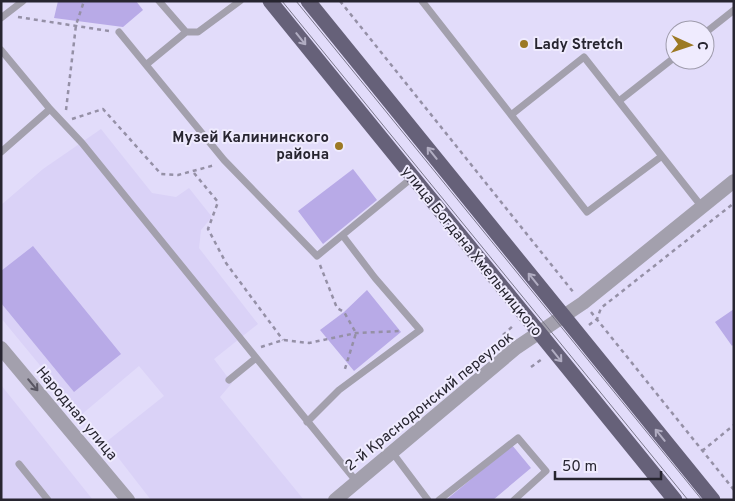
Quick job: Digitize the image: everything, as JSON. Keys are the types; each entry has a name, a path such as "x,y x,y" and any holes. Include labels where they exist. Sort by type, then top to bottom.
{"highway":[{"name":"улица Богдана Хмельницкого","path":"270,1 675,500"},
{"name":"улица Богдана Хмельницкого","path":"308,1 712,500"}],"street":[{"name":"2-й Краснодонский переулок","path":"335,500 516,348 583,303 734,181"},
{"name":"Народная улица","path":"1,348 128,500"}],"lane":[{"path":"3,17 23,1"},
{"path":"159,1 186,32"},
{"path":"147,64 186,32 198,32 240,1"},
{"path":"422,1 587,212 662,156"},
{"path":"715,25 734,10"},
{"path":"119,32 224,160 317,256 413,178"},
{"path":"1,50 50,110 64,122 356,481"},
{"path":"512,115 584,57 702,207"},
{"path":"619,102 665,65"},
{"path":"1,152 50,110"},
{"path":"308,422 339,390 420,330 375,278 343,236"},
{"path":"229,380 256,358"},
{"path":"439,500 518,438 546,471 514,500"},
{"path":"392,452 428,500"},
{"path":"19,464 48,500"}],"path":[{"path":"84,1 76,25 64,122 103,109 161,174 178,175 194,173 224,160"},
{"path":"340,1 734,490"},
{"path":"3,17 119,32"},
{"path":"194,173 218,202 208,229 226,263 283,340"},
{"path":"597,319 601,308 734,203"},
{"path":"317,256 337,308 344,312 356,332 339,390"},
{"path":"250,351 283,340 309,344 356,332 420,330"},
{"path":"702,451 734,425"}],"shaded area":[{"path":"58,1 136,1 143,10 123,27 54,18"},
{"path":"101,129 152,193 176,197 189,188 212,217 201,230 199,248 258,324 214,359 232,383 220,397 304,500 151,500 106,442 164,396 139,366 81,415 1,318 1,205 43,169"},
{"path":"353,169 377,200 323,244 298,211"},
{"path":"33,246 121,354 74,392 1,303 1,271"},
{"path":"367,290 401,332 354,371 320,330 344,312"},
{"path":"734,309 734,344 732,346 715,322"},
{"path":"1,385 93,500 1,500"},
{"path":"512,445 531,468 493,500 446,500"}],"tram line":[{"path":"282,1 688,500"},
{"path":"296,1 702,500"}],"place":[{"name":"Lady Stretch","path":"524,44"},
{"name":"Музей Калининского района","path":"339,146"}]}
